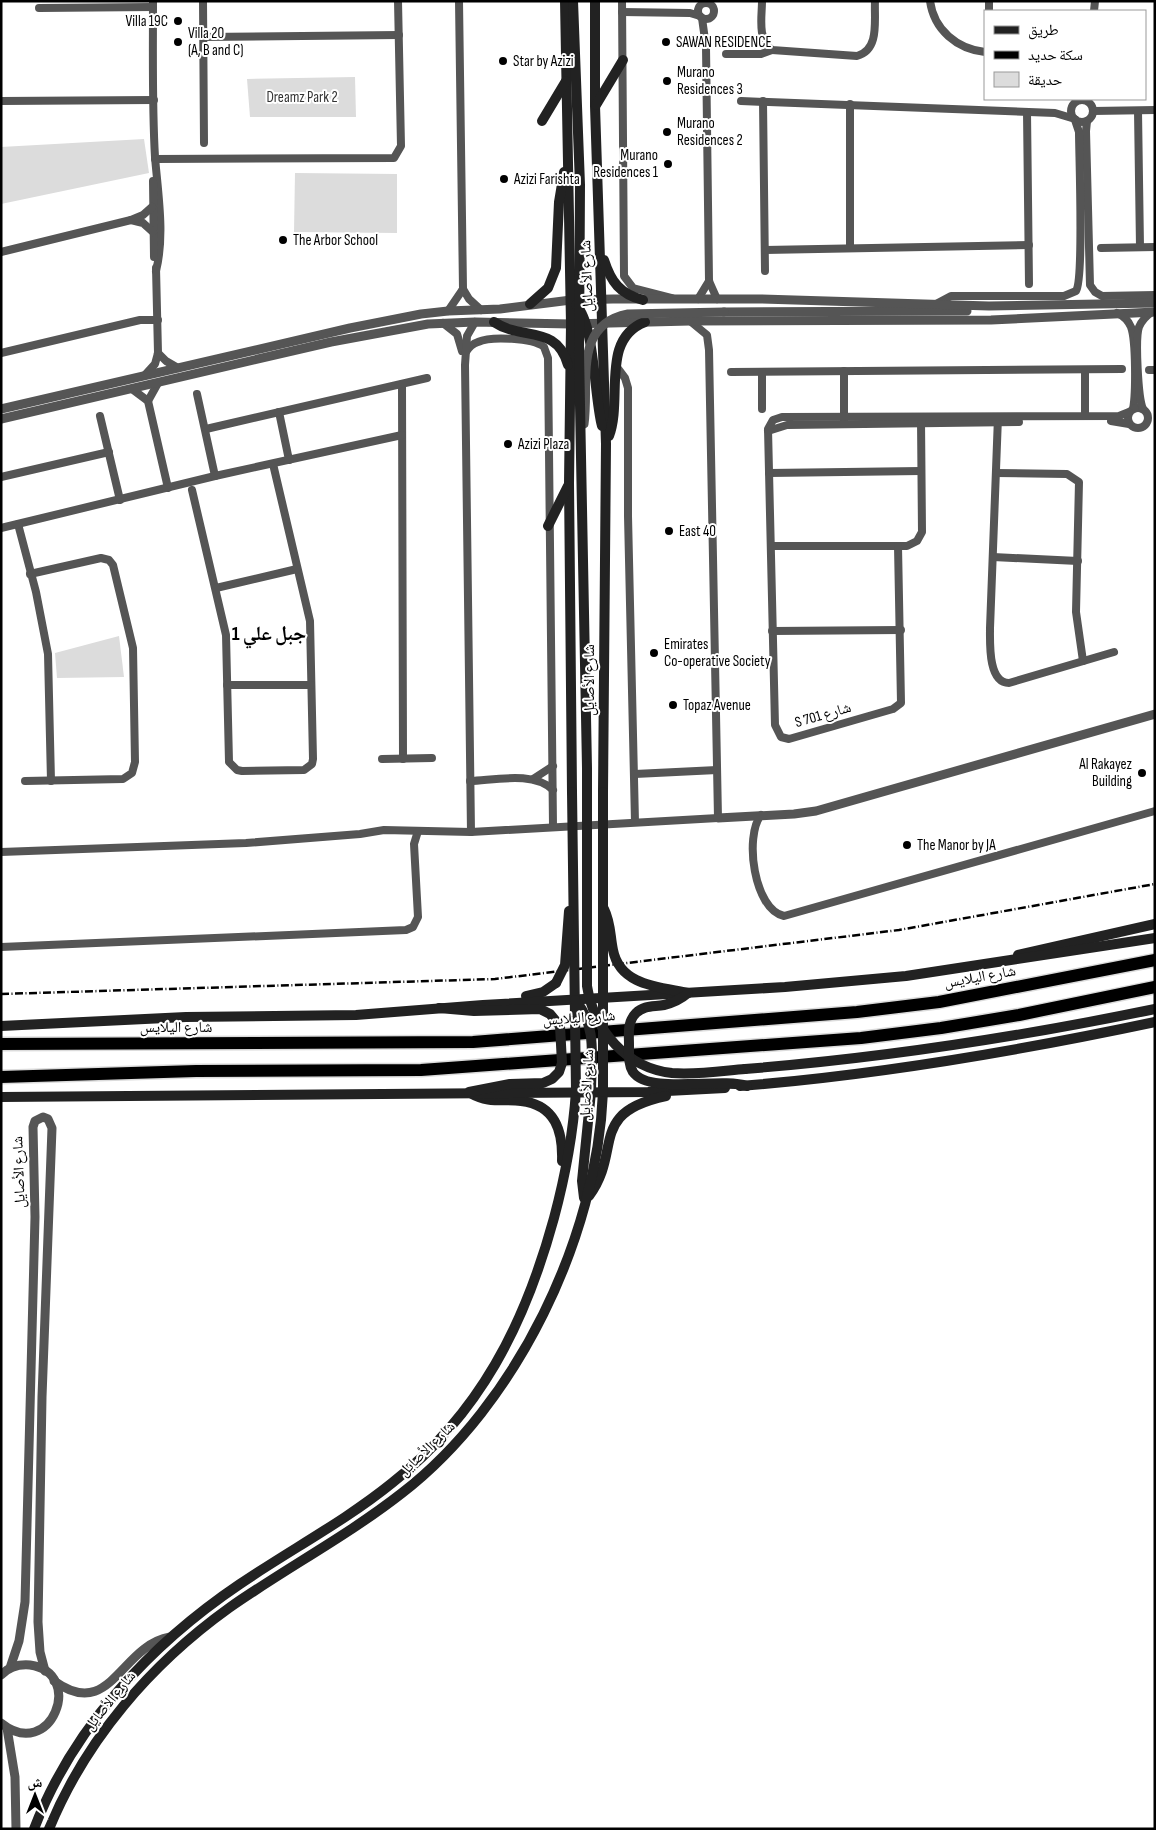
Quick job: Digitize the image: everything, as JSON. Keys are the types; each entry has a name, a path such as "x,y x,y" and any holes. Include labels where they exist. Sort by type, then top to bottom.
{"highway":[{"name":"شارع اليلايس","path":"1,1044 473,1042 857,1012 939,1002 1155,960"},
{"path":"1,1077 196,1071 421,1070 861,1038 941,1028 1019,1015 1155,987"}],"main road":[{"name":"شارع الأصايل","path":"34,1829 50,1791 83,1737 122,1687 170,1636 239,1584 372,1498 410,1468 445,1434 488,1379 515,1329 539,1269 564,1177 573,1128 576,1091 569,483 571,300 565,1"},
{"path":"573,1 580,148 580,438 587,768 586,976 591,1005 604,1032 617,1047 633,1059 661,1071 679,1073 842,1061 959,1045 1155,1009"},
{"name":"شارع الأصايل","path":"49,1829 67,1791 94,1744 132,1696 165,1660 227,1610 403,1492 440,1460 474,1424 514,1367 544,1314 568,1254 585,1201 600,1132 603,1092 604,998 602,904 606,444 604,323 595,106 595,1"},
{"path":"595,106 622,60"},
{"path":"542,121 566,80"},
{"path":"530,304 539,298 553,279 557,257 560,195 568,156"},
{"path":"600,248 609,275 617,287 627,294 643,300"},
{"path":"571,300 582,311 587,323 596,401 606,444"},
{"path":"494,322 507,329 538,334 555,342 562,350 570,372"},
{"path":"606,444 615,411 618,347 622,339 632,328 645,322"},
{"path":"548,526 569,483"},
{"path":"483,1005 501,998 538,994 556,983 565,965 566,928 573,898"},
{"path":"602,904 610,927 614,955 624,972 639,982 688,993"},
{"path":"993,964 1032,951 1155,924"},
{"path":"1,1026 186,1017 328,1016 688,993 906,976 1155,938"},
{"path":"688,993 671,1003 642,1008 632,1018 629,1032 629,1061 632,1071 640,1078 660,1083 727,1082 747,1086"},
{"path":"575,1000 587,1017 591,1031 591,1092 582,1181 585,1201"},
{"path":"439,1008 474,1011 540,1009 550,1014 560,1026 562,1063 559,1072 552,1079 543,1083 510,1084 469,1092"},
{"path":"1,1097 693,1090 747,1086 916,1066 1052,1044 1155,1022"},
{"path":"585,1201 597,1183 610,1134 622,1116 644,1102 693,1090"},
{"path":"469,1092 487,1100 527,1102 547,1112 558,1126 562,1136 564,1177"}],"street":[{"path":"203,1 204,143"},
{"path":"156,159 394,158 401,146 398,1"},
{"path":"459,1 463,289 469,299 481,310"},
{"path":"622,1 624,276 634,288 676,299"},
{"path":"762,1 762,36 772,50"},
{"path":"726,54 761,54 772,50 857,56 864,53 873,40 875,1"},
{"path":"930,1 937,22 949,37 966,48 984,52"},
{"path":"658,12 668,9 688,9 707,3"},
{"path":"706,43 714,11 707,3"},
{"path":"707,3 698,10 706,43 709,281 717,299"},
{"path":"39,8 153,4 154,100 159,209 159,253 156,271"},
{"path":"622,12 690,13 708,18 712,16"},
{"path":"203,36 399,35"},
{"path":"1,101 154,100"},
{"path":"1056,113 1075,103 1087,100 1093,111"},
{"path":"741,101 1056,113 1083,122 1088,121"},
{"path":"763,101 765,271"},
{"path":"936,304 951,296 1071,295 1079,285 1079,132 1071,112 1075,103"},
{"path":"850,104 850,248"},
{"path":"1093,111 1155,110"},
{"path":"1093,111 1086,131 1090,285 1099,295 1155,295"},
{"path":"1138,111 1140,247"},
{"path":"1027,112 1029,284"},
{"path":"145,375 155,364 158,353 152,207 156,159"},
{"path":"1,252 131,220 143,215 152,207"},
{"path":"131,220 143,223 153,232"},
{"path":"765,250 1029,245"},
{"path":"1101,248 1155,247"},
{"path":"1080,257 1089,256"},
{"path":"698,299 709,281"},
{"path":"448,311 463,289"},
{"path":"1,409 350,328 421,314 481,310 571,300 717,299 1154,309"},
{"path":"580,438 585,414 588,353 595,334 604,324 615,317 628,314 724,312 925,312 977,310 989,306"},
{"path":"1,419 331,342 397,329 443,323 571,324 690,321 991,320 1118,313 1154,309"},
{"path":"998,419 1119,421 1138,428 1151,422 1140,396 1137,335 1143,320 1154,309"},
{"path":"1118,313 1127,320 1132,331 1134,396 1129,424"},
{"path":"1,353 140,320 158,320"},
{"path":"690,321 707,335 709,350 718,818"},
{"path":"471,832 465,365 467,336 475,322"},
{"path":"443,323 451,328 459,338 465,365"},
{"path":"466,352 475,342 484,340 533,340 545,350 548,358 548,526 553,826"},
{"path":"158,353 166,361 178,368"},
{"path":"616,366 626,378 628,388 630,634 635,822"},
{"path":"1084,370 1085,416"},
{"path":"731,372 1122,370"},
{"path":"844,371 844,421 1119,416 1131,410 1148,412"},
{"path":"762,372 762,409"},
{"path":"206,429 427,378"},
{"path":"158,382 148,400 168,488"},
{"path":"402,384 404,759"},
{"path":"132,389 148,400"},
{"path":"197,394 216,476"},
{"path":"279,412 289,460"},
{"path":"100,416 120,500"},
{"name":"S 701 شارع","path":"844,421 777,418 769,424 775,728 781,737 789,740 899,706 902,699 898,546"},
{"path":"998,419 990,640 993,664 999,680 1010,682 1114,652"},
{"path":"770,546 898,546 912,544 922,532 921,421"},
{"path":"1,528 216,476 402,435"},
{"path":"1,476 109,452"},
{"path":"192,490 226,635 229,762 237,770 304,770 312,764 310,621 273,464"},
{"path":"769,473 921,471"},
{"path":"996,473 1068,474 1076,478 1081,487 1076,619 1083,661"},
{"path":"18,524 36,592 49,660 51,781"},
{"path":"993,557 1078,561"},
{"path":"26,781 123,780 132,773 135,762 133,648 114,565 108,560 101,558 30,574"},
{"path":"216,588 297,569"},
{"path":"772,632 901,630"},
{"path":"227,685 311,685"},
{"path":"1,852 246,843 360,834 384,830 471,832 816,811 1155,714"},
{"path":"382,759 432,758"},
{"path":"533,779 553,766"},
{"path":"635,774 717,770"},
{"path":"470,781 533,779 546,784 553,790"},
{"path":"761,815 754,830 756,873 766,904 776,913 784,916 1155,811"},
{"path":"1,947 406,930 413,927 418,917 414,844 418,831"},
{"name":"شارع الأصايل","path":"10,1668 19,1641 26,1602 36,1210 33,1127 35,1121 43,1117 50,1122 52,1128 42,1388 38,1622 39,1642 45,1671"},
{"path":"1,1675 10,1668 24,1665 45,1671 54,1681 78,1693 97,1692 107,1685 145,1647 170,1636"},
{"path":"4,1725 15,1731 33,1732 49,1723 55,1716 59,1698 54,1681"},
{"path":"4,1725 15,1777 16,1829"}],"green space":[{"name":"Dreamz Park 2","path":"355,77 356,117 250,117 247,79"},
{"path":"144,139 149,173 1,204 1,147"},
{"path":"295,173 397,174 397,233 294,232"},
{"path":"119,636 124,677 57,678 55,653"}],"railway":[{"path":"1,994 495,979 899,930 1155,884"}],"place":[{"name":"Villa 19C","path":"178,21"},
{"name":"Villa 20 (A, B and C)","path":"178,42"},
{"name":"SAWAN RESIDENCE","path":"666,42"},
{"name":"Star by Azizi","path":"503,61"},
{"name":"Murano Residences 3","path":"667,81"},
{"name":"Murano Residences 2","path":"667,132"},
{"name":"Murano Residences 1","path":"668,164"},
{"name":"Azizi Farishta","path":"504,179"},
{"name":"The Arbor School","path":"283,240"},
{"name":"Azizi Plaza","path":"508,444"},
{"name":"East 40","path":"669,531"},
{"name":"Emirates Co-operative Society","path":"654,653"},
{"name":"Topaz Avenue","path":"673,705"},
{"name":"Al Rakayez Building","path":"1142,773"},
{"name":"The Manor by JA","path":"907,845"}],"district":[{"name":"جبل علي 1","path":"269,634"}]}
